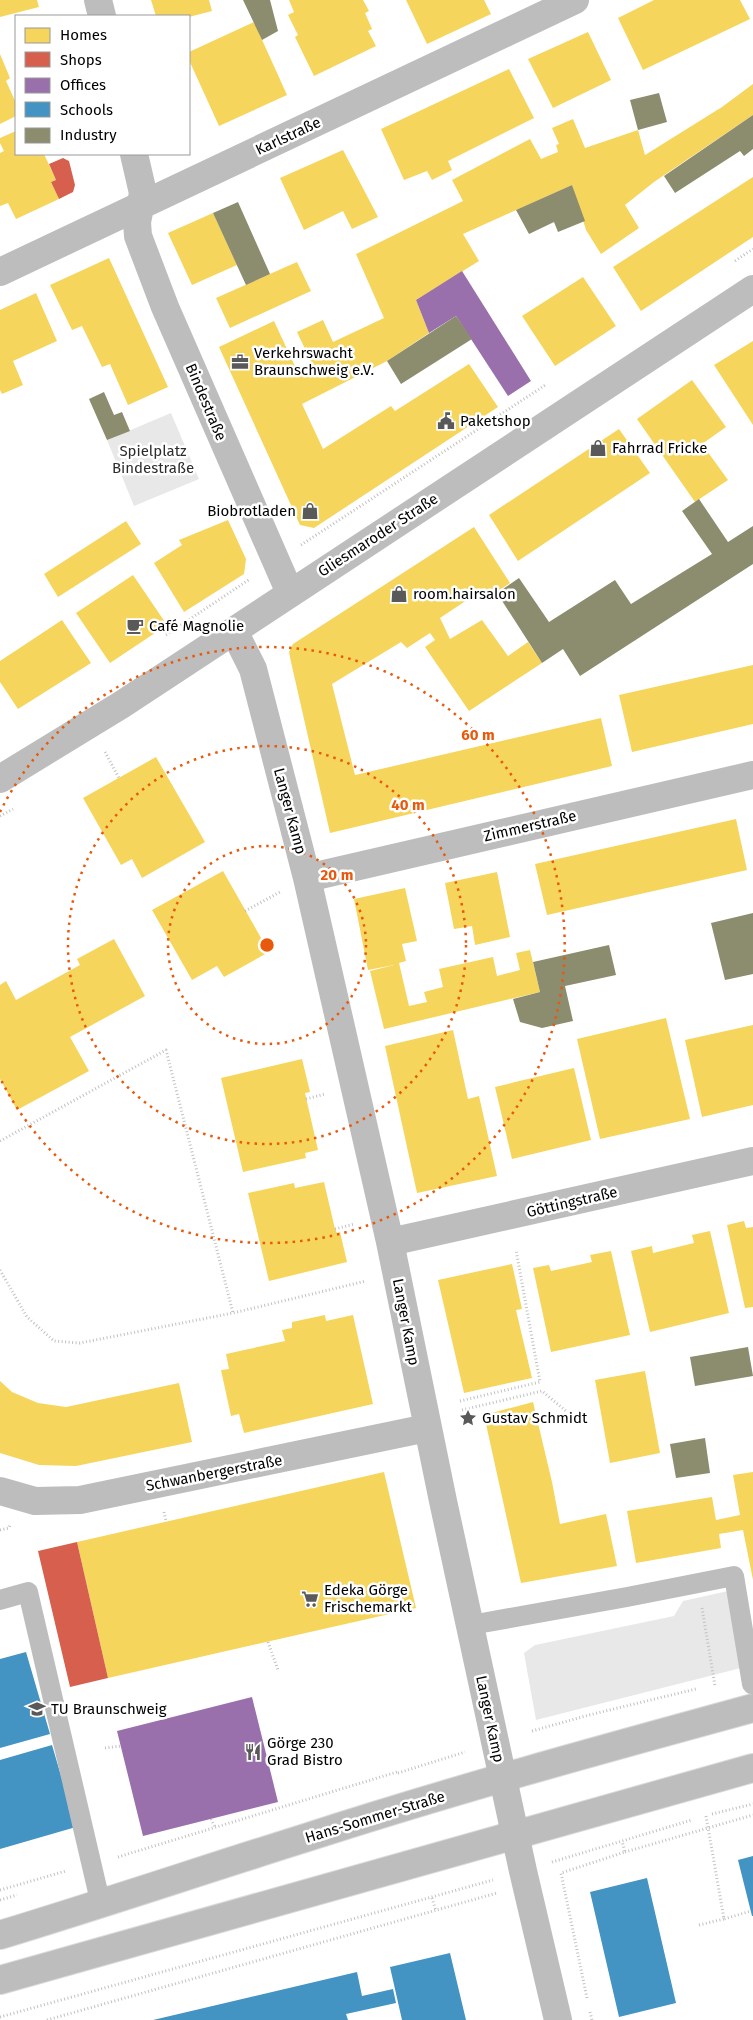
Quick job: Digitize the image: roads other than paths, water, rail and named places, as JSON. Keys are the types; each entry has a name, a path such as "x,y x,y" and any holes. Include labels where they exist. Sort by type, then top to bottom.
{"street":[{"path":"98,0 102,15"},
{"name":"Karlstraße","path":"0,272 576,0"},
{"name":"Bindestraße","path":"134,155 142,193 137,222 138,236 165,307 290,593"},
{"name":"Gliesmaroder Straße","path":"0,779 121,705 753,289"},
{"name":"Langer Kamp","path":"234,631 253,669 307,878 390,1242 427,1428 523,1871 558,2020"},
{"name":"Zimmerstraße","path":"307,878 753,775"},
{"name":"Göttingstraße","path":"390,1242 753,1162"},
{"name":"Schwanbergerstraße","path":"0,1491 35,1501 80,1500 427,1428"},
{"name":"Hans-Sommer-Straße","path":"0,1935 503,1778 753,1708"},
{"path":"0,1980 753,1768"}],"lane":[{"path":"470,1625 734,1576 752,1680"},
{"path":"0,1600 28,1592 101,1905"}],"tram line":[{"path":"0,768 117,698 577,392 753,278"},
{"path":"0,790 125,715 316,586 753,297"}],"place":[{"name":"Verkehrswacht Braunschweig e.V.","path":"240,362"},
{"name":"Paketshop","path":"446,421"},
{"name":"Fahrrad Fricke","path":"598,448"},
{"name":"Biobrotladen","path":"310,511"},
{"name":"room.hairsalon","path":"399,594"},
{"name":"Café Magnolie","path":"135,626"},
{"name":"Gustav Schmidt","path":"468,1418"},
{"name":"Edeka Görge Frischemarkt","path":"310,1599"},
{"name":"TU Braunschweig","path":"37,1709"},
{"name":"Görge 230 Grad Bistro","path":"253,1752"}],"park label":[{"name":"Spielplatz Bindestraße","path":"153,460"}]}
